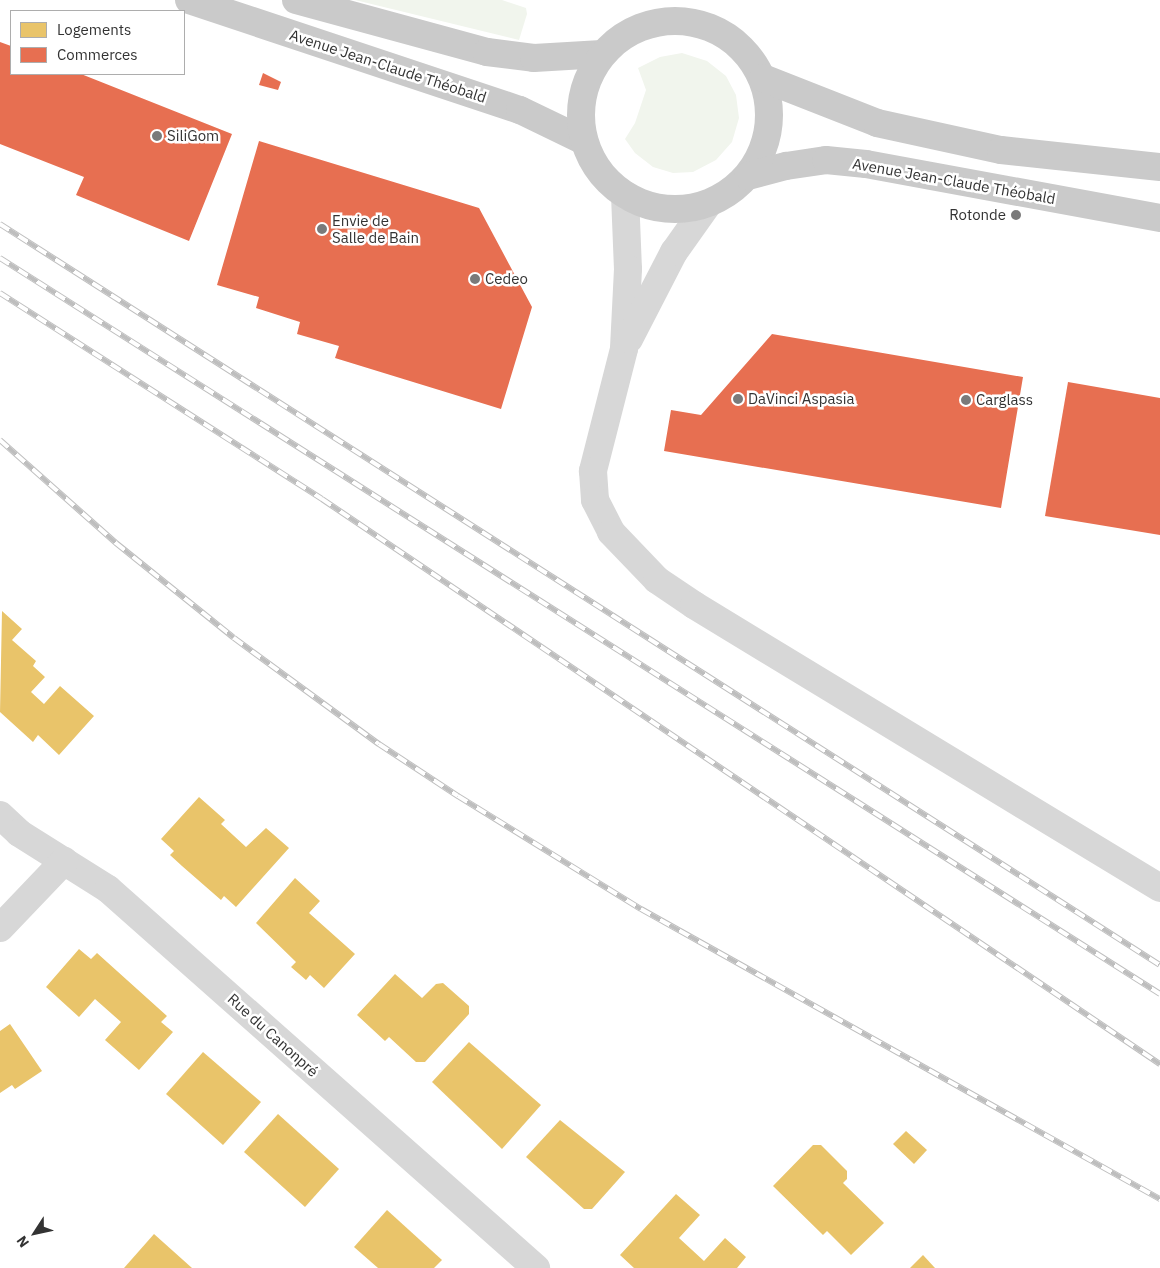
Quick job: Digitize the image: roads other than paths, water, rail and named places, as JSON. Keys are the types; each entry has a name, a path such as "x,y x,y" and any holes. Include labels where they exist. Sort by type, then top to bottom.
{"main road":[{"name":"Avenue Jean-Claude Théobald","path":"189,0 520,110 584,141"},
{"path":"296,0 487,52 534,58 602,54"},
{"path":"695,22 735,41 763,78 770,112 765,146 748,176 708,204 665,209 624,195 599,172 584,141 580,110 586,80 602,54 624,35 651,23 695,22"},
{"path":"763,78 798,90 830,107 886,125 1001,150 1160,167"},
{"name":"Avenue Jean-Claude Théobald","path":"748,176 786,166 826,160 866,164 1160,218"}],"street":[{"path":"624,195 628,269 624,349 593,471 595,500 611,532 657,580 1160,888"},
{"path":"624,349 674,252 708,204"},
{"name":"Rue du Canonpré","path":"0,815 19,833 108,889 536,1268"},
{"path":"0,928 64,861"}],"railway":[{"path":"0,224 1160,965"},
{"path":"0,258 1160,994"},
{"path":"0,293 322,499 1160,1064"},
{"path":"0,440 116,543 234,638 379,744 458,796 641,909 1160,1199"}],"place":[{"name":"SiliGom","path":"157,136"},
{"name":"Rotonde","path":"1016,215"},
{"name":"Envie de Salle de Bain","path":"322,229"},
{"name":"Cedeo","path":"475,279"},
{"name":"DaVinci Aspasia","path":"738,399"},
{"name":"Carglass","path":"966,400"}]}
